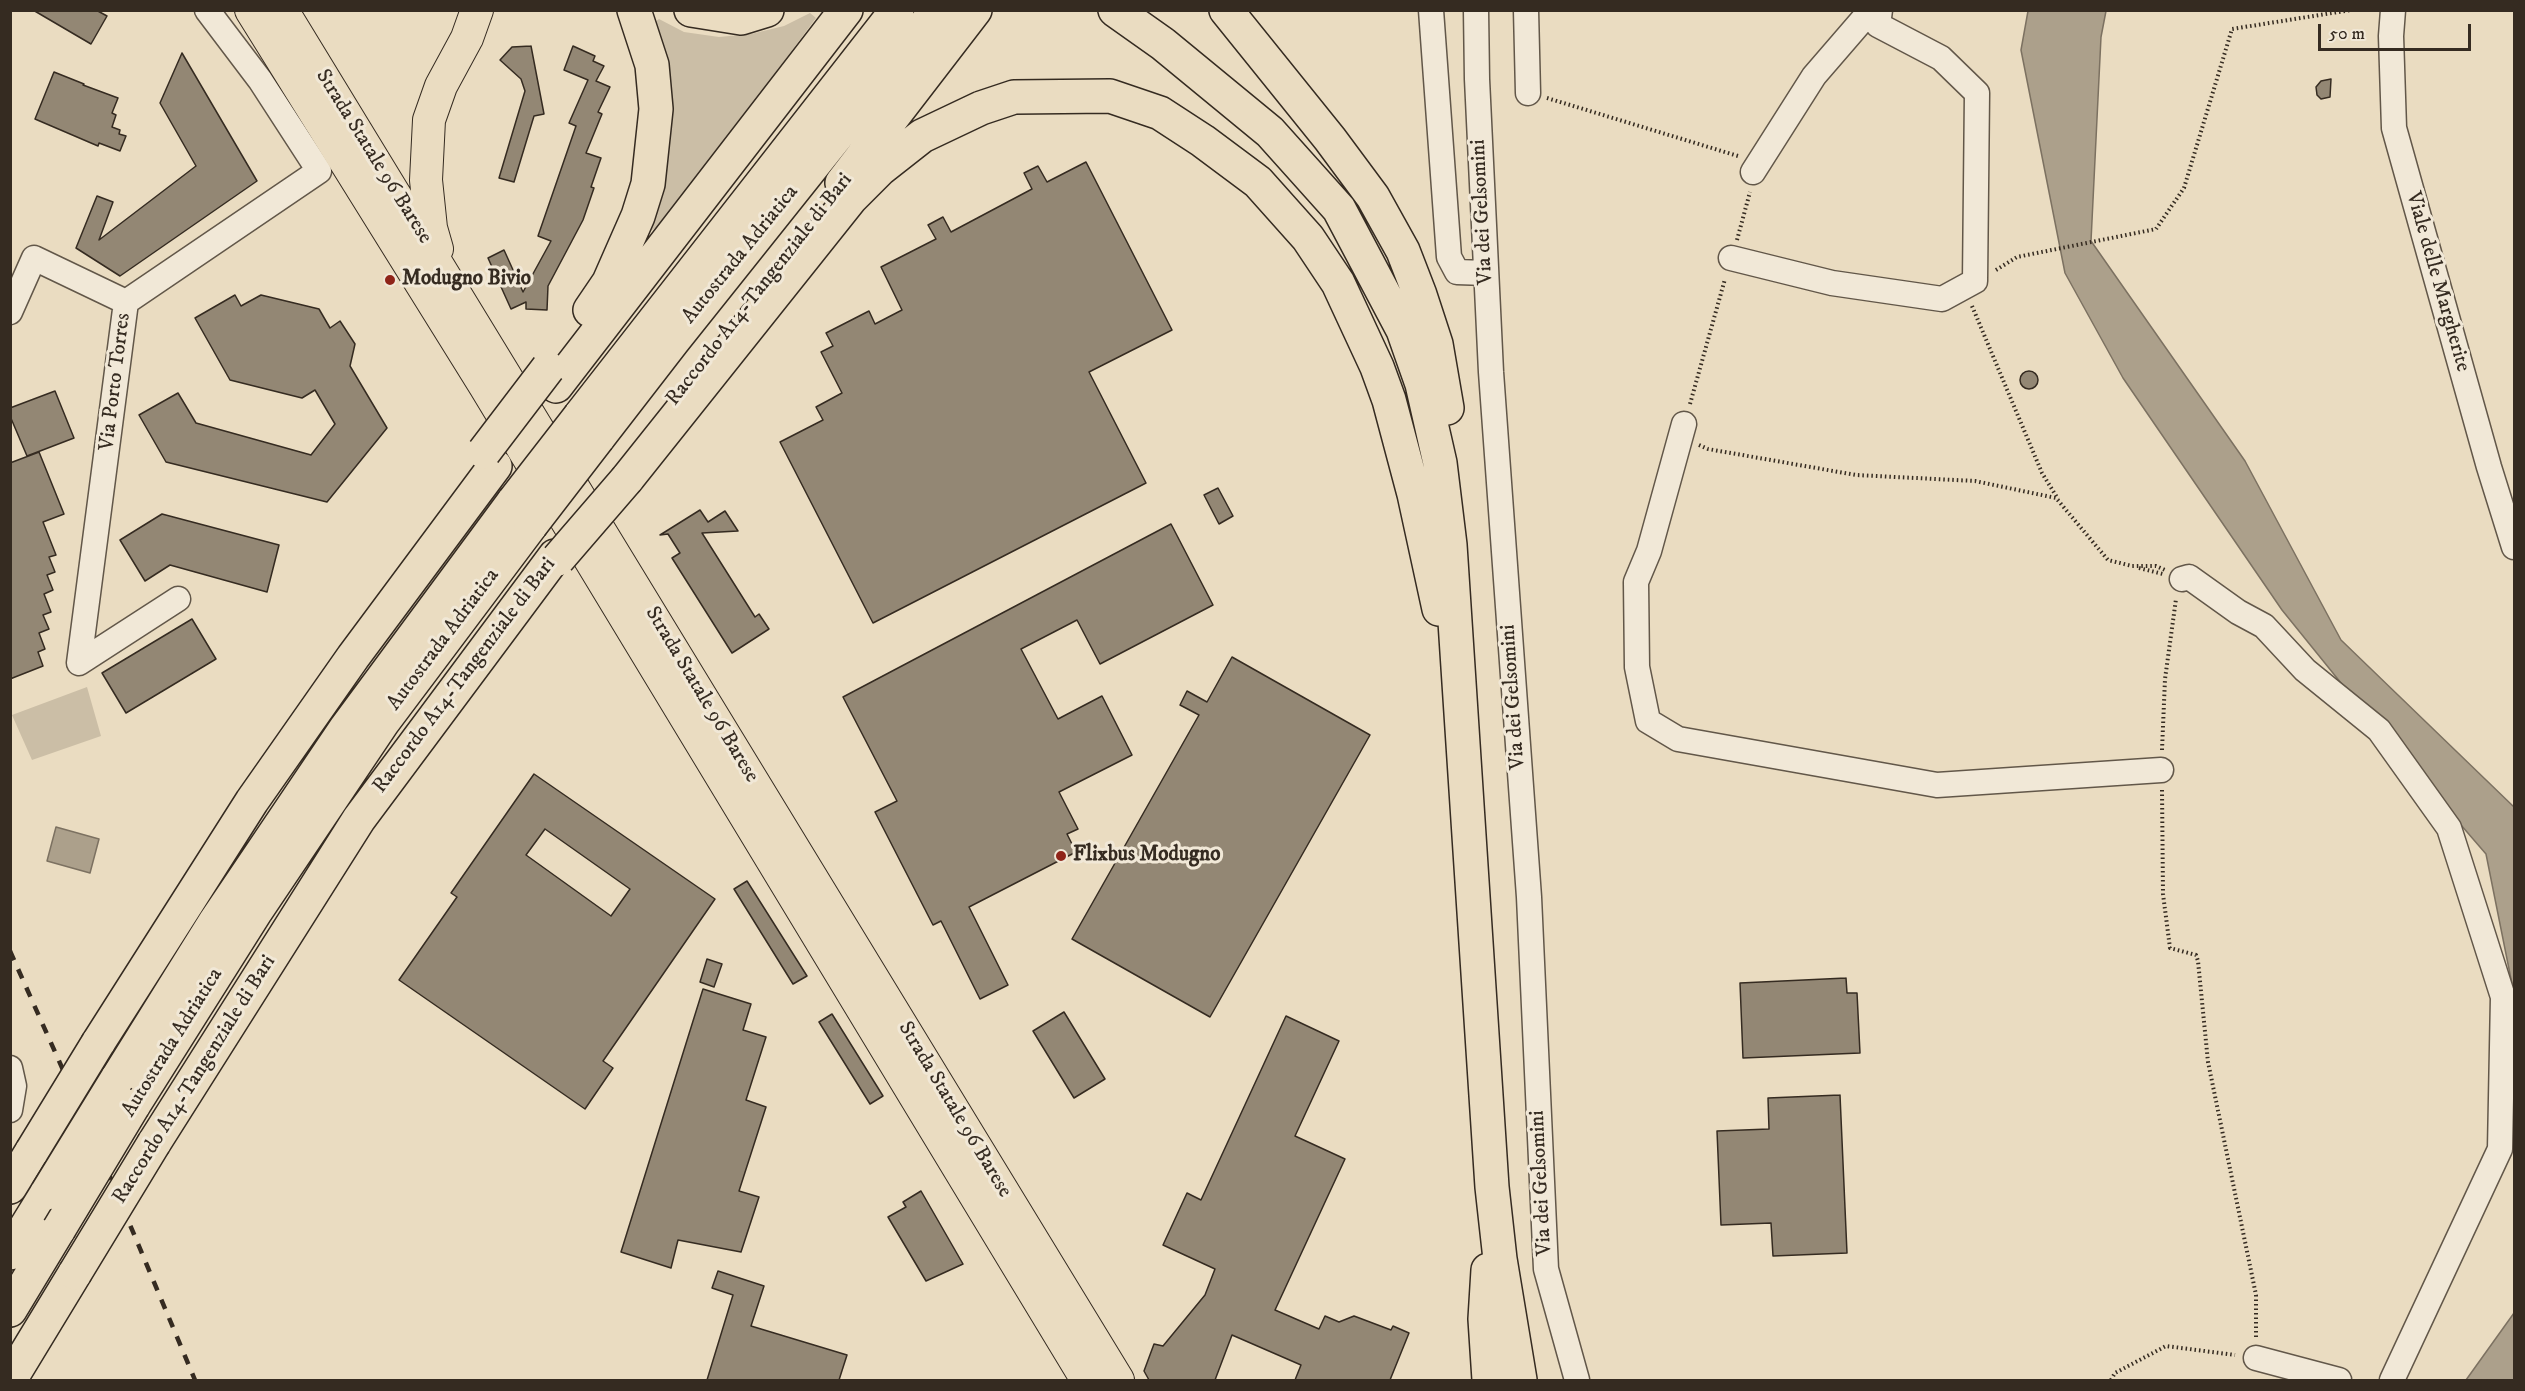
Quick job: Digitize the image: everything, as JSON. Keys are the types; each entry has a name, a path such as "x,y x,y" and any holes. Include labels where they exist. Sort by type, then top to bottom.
{"highway":[{"path":"552,377 609,282 638,216 648,184 656,109 652,65 634,10"},
{"path":"691,10 741,18 767,10"},
{"path":"10,1187 98,1043 252,801 489,459 846,10"},
{"name":"Autostrada Adriatica","path":"10,1253 215,922 346,728 522,513 589,427 897,10"},
{"name":"Autostrada Adriatica","path":"589,427 673,341 937,10"},
{"name":"Raccordo A14-Tangenziale di Bari","path":"10,1380 154,1143 359,819 502,625 623,475 975,10"},
{"path":"1115,10 1163,44 1270,132 1339,209 1403,330 1431,419 1447,512"},
{"path":"1226,10 1374,197 1403,251 1436,344 1447,404 1447,512 1492,1187 1500,1259 1520,1380"},
{"path":"623,475 850,198 880,169 922,136 981,108 1014,97 1110,96 1161,113 1258,182 1308,238 1338,283 1377,367 1389,399 1414,494 1435,597 1459,672"},
{"name":"Autostrada Adriatica","path":"10,1310 133,1106 256,911 522,513"},
{"path":"1489,1380 1485,1319 1492,1187"},
{"path":"1500,1259 1531,1342 1540,1380"}],"main road":[{"name":"Strada Statale 96 Barese","path":"251,10 497,406 1087,1380"},
{"name":"Strada Statale 96 Barese","path":"282,10 1118,1380"},
{"path":"442,270 431,228 426,180 429,120 441,86 467,38 477,10"}],"street":[{"name":"Via Porto Torres","path":"178,599 79,663 126,302 319,171 260,80 207,10"},
{"path":"1431,10 1449,257 1457,272 1486,273"},
{"name":"Via dei Gelsomini","path":"1476,10 1491,384 1529,897 1546,1269 1577,1380"},
{"path":"1526,10 1528,93"},
{"path":"1753,172 1814,76 1871,10"},
{"path":"1731,258 1832,283 1942,298 1975,281 1977,93 1941,58 1878,25 1880,10"},
{"name":"Viale delle Margherite","path":"2393,10 2391,36 2394,128 2514,548"},
{"path":"10,312 34,258 126,302"},
{"path":"1684,424 1649,551 1636,582 1637,667 1648,721 1678,739 1937,785 2161,770"},
{"path":"2174,582 2189,577 2238,612 2264,626 2305,670 2379,730 2449,828 2503,997 2500,1149 2392,1380"},
{"path":"10,1068 14,1086 10,1110"},
{"path":"2256,1358 2339,1380"}],"path":[{"path":"2174,582 2132,566 2108,560 2065,510 2042,473 1964,288 2017,257 2156,229 2184,188 2232,29 2351,10"},
{"path":"1528,93 1737,155 1748,164 1753,172 1752,186 1684,424 1696,444 1708,449 1856,475 1975,481 2059,500"},
{"path":"2132,566 2156,566 2174,582"},
{"path":"2110,1380 2115,1374 2166,1346 2256,1358 2256,1294 2208,1062 2198,961 2196,955 2170,948 2163,894 2161,770 2165,679 2174,582"}],"shaded area":[{"path":"2028,11 2106,11 2101,37 2091,241 2245,461 2341,640 2514,807 2514,994 2486,854 2379,730 2282,610 2123,378 2065,273 2021,50"},
{"path":"810,13 816,18 665,222 646,234 652,24 659,19 684,32 719,37 751,34 784,26"},
{"path":"87,687 101,736 32,760 12,715"},
{"path":"56,827 99,839 90,873 47,861"},
{"path":"2514,1313 2514,1380 2466,1380"}],"building":[{"path":"33,10 96,10 107,16 91,44"},
{"path":"531,46 544,114 534,116 514,182 499,178 525,91 521,79 500,60 512,47"},
{"path":"573,46 595,56 593,61 604,66 596,81 610,87 598,112 602,114 586,153 601,158 591,187 594,188 583,220 548,286 547,310 526,309 526,302 511,309 488,258 504,250 523,292 551,241 538,236 576,126 569,123 588,80 564,70"},
{"path":"182,53 257,181 120,276 76,248 97,196 113,202 99,240 196,166 160,103"},
{"path":"54,72 118,98 112,113 116,115 112,127 120,130 119,134 126,136 120,151 99,143 98,146 35,119"},
{"path":"2331,79 2330,97 2321,99 2317,95 2316,87 2321,81"},
{"path":"1086,162 1172,330 1089,372 1146,483 873,623 780,442 823,420 816,407 842,393 821,352 833,346 826,333 869,311 875,324 902,310 881,267 936,239 928,225 943,217 951,232 1032,189 1024,173 1038,166 1047,182"},
{"path":"235,295 241,306 261,295 319,309 330,328 340,321 355,344 350,366 387,428 327,502 166,462 139,415 178,393 196,423 311,455 335,424 315,390 302,398 230,380 195,318"},
{"path":"2029,371 2035,374 2038,380 2035,386 2029,389 2023,386 2020,380 2023,374"},
{"path":"55,391 74,438 27,456 10,416 10,408"},
{"path":"39,452 64,514 43,522 56,555 49,557 55,572 47,575 53,590 44,594 51,612 43,615 49,629 39,633 45,649 38,652 43,666 10,679 10,463"},
{"path":"1218,488 1233,516 1219,524 1204,495"},
{"path":"700,510 708,522 725,511 738,531 702,533 755,617 759,614 769,629 732,653 672,558 680,553 668,534 660,535"},
{"path":"162,514 279,545 267,592 170,565 145,581 120,540"},
{"path":"1171,524 1213,605 1100,664 1077,620 1021,649 1058,719 1102,696 1132,755 1059,792 1078,829 1067,834 1076,852 969,907 1008,985 980,999 941,921 933,925 875,812 897,801 843,697"},
{"path":"192,619 216,659 126,713 102,673"},
{"path":"1232,657 1370,735 1210,1017 1072,939 1199,715 1180,705 1187,691 1207,702"},
{"path":"534,774 715,899 603,1061 613,1068 585,1109 399,980 457,897 451,893","holes":["545,829 630,889 611,916 526,855"]},
{"path":"747,881 807,976 793,984 734,889"},
{"path":"707,959 722,964 714,987 700,982"},
{"path":"1846,978 1847,993 1857,993 1860,1053 1743,1058 1740,983"},
{"path":"703,989 751,1004 743,1030 766,1037 746,1100 766,1107 739,1191 759,1197 741,1252 678,1240 671,1268 621,1252"},
{"path":"1064,1012 1105,1079 1074,1098 1033,1031"},
{"path":"832,1014 883,1096 870,1104 819,1022"},
{"path":"1286,1016 1339,1041 1295,1136 1345,1159 1275,1310 1319,1329 1325,1316 1339,1322 1354,1316 1391,1330 1393,1326 1409,1333 1390,1380 1295,1380 1301,1365 1232,1335 1215,1380 1149,1380 1144,1371 1154,1344 1163,1346 1205,1295 1215,1269 1163,1245 1187,1193 1201,1200"},
{"path":"1840,1095 1847,1253 1773,1256 1771,1223 1721,1225 1717,1131 1769,1129 1768,1098"},
{"path":"921,1191 963,1264 926,1281 888,1217 906,1207 903,1202"},
{"path":"718,1271 764,1286 751,1326 847,1355 839,1380 707,1380 733,1295 712,1288"}],"railway":[{"path":"10,951 97,1146 195,1380"}],"place":[{"name":"Modugno Bivio","path":"390,280"},
{"name":"Flixbus Modugno","path":"1061,856"}]}
